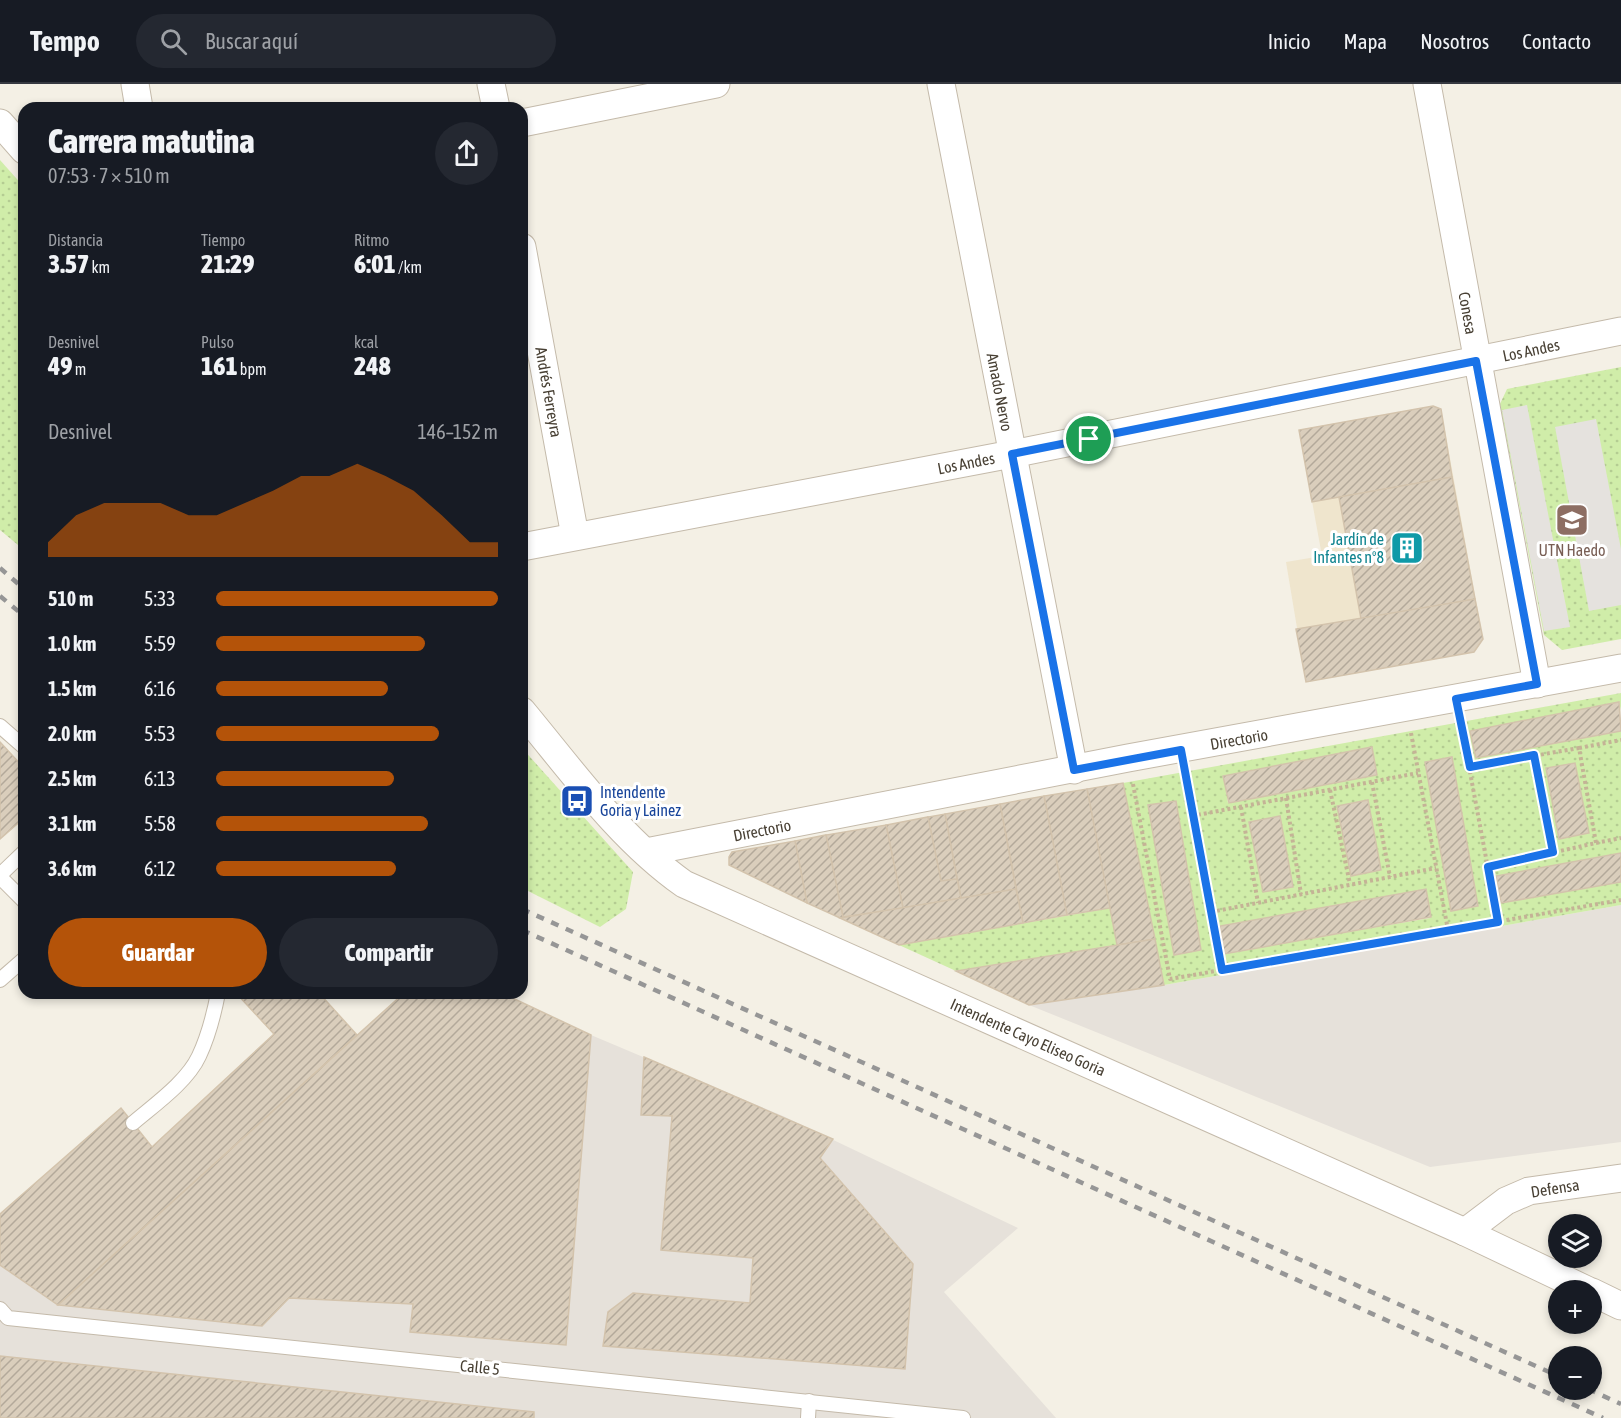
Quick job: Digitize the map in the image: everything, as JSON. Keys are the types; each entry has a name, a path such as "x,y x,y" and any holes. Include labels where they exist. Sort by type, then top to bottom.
{"street":[{"path":"135,84 138,102"},
{"path":"491,84 495,102"},
{"path":"528,122 716,84"},
{"name":"Amado Nervo","path":"941,84 1074,770"},
{"name":"Conesa","path":"1427,84 1537,684"},
{"path":"0,123 18,143"},
{"name":"Andrés Ferreyra","path":"528,280 575,536"},
{"name":"Los Andes","path":"528,547 1012,454 1621,331"},
{"name":"Directorio","path":"646,852 1128,758 1621,668"},
{"name":"Intendente Cayo Eliseo Goria","path":"528,718 615,822 665,870 684,884 1465,1232 1566,1280"},
{"name":"Defensa","path":"1465,1232 1506,1201 1529,1191 1621,1178"},
{"path":"1602,1297 1621,1306"}],"lane":[{"path":"0,726 18,742"},
{"path":"18,858 0,876 18,895"},
{"path":"0,980 18,964"},
{"path":"133,1123 164,1098 199,1058 217,999"},
{"name":"Calle 5","path":"3,1315 963,1418"},
{"path":"808,1418 809,1401"}],"path":[{"path":"1456,699 1498,922"},
{"path":"1407,708 1448,930"},
{"path":"1470,767 1621,740"},
{"path":"1579,748 1596,843"},
{"path":"1181,750 1222,970"},
{"path":"1534,755 1553,852"},
{"path":"1128,758 1170,979 1621,900"},
{"path":"1192,816 1418,774"},
{"path":"1372,782 1390,877"},
{"path":"1330,790 1350,884"},
{"path":"1286,798 1301,894"},
{"path":"1241,807 1258,903"},
{"path":"1488,867 1621,838"},
{"path":"1211,912 1436,868"}],"shaded area":[{"path":"1527,405 1570,627 1544,631 1502,410"},
{"path":"1433,406 1441,409 1483,639 1474,652 1306,682 1286,562 1322,556 1299,430"},
{"path":"1596,419 1621,549 1621,605 1589,611 1555,427"},
{"path":"1621,905 1621,1142 1430,1167 1029,1005 1164,985"},
{"path":"397,999 515,999 591,1035 783,1116 1018,1228 944,1292 1056,1418 0,1418 0,1265 59,1305"}],"green space":[{"path":"0,160 18,180 18,545 0,530"},
{"name":"UTN Haedo","path":"1621,367 1621,639 1562,650 1544,635 1500,404 1507,389"},
{"path":"1621,693 1621,710 1619,702 1470,731 1476,758 1621,731 1621,853 1497,876 1501,903 1621,882 1621,905 1164,985 1123,783","holes":["1372,748 1377,775 1228,803 1224,776","1452,757 1478,906 1451,911 1425,762","1575,763 1589,833 1559,838 1546,769","1368,800 1381,870 1351,876 1338,806","1176,801 1201,949 1174,954 1148,806","1280,817 1293,886 1263,892 1250,822","1426,890 1430,918 1224,953 1220,926"]},
{"path":"528,755 633,872 626,909 600,927 528,891"},
{"path":"1110,908 1117,945 956,971 899,945"}],"building":[{"path":"1433,406 1441,409 1452,477 1312,502 1299,430"},
{"name":"Jardín de Infantes n°8","path":"1452,477 1475,599 1361,619 1339,497"},
{"path":"1475,599 1483,639 1474,652 1306,682 1296,629"},
{"path":"1619,702 1621,731 1476,758 1470,731"},
{"path":"0,742 18,762 18,823 0,839"},
{"path":"1372,747 1377,775 1229,803 1223,776"},
{"path":"1452,757 1478,906 1451,911 1425,762"},
{"path":"1575,763 1589,833 1559,839 1546,768"},
{"path":"1123,783 1155,939 1117,945 1087,789"},
{"path":"1087,789 1110,908 1067,915 1044,796"},
{"path":"1044,796 1067,915 1023,923 1000,804"},
{"path":"1368,800 1381,870 1351,876 1337,806"},
{"path":"1176,801 1201,950 1174,955 1148,805"},
{"path":"1000,804 1016,889 961,898 945,814"},
{"path":"945,814 957,879 941,881 928,817"},
{"path":"1280,816 1293,887 1263,892 1249,822"},
{"path":"928,817 941,881 957,879 961,898 903,908 886,825"},
{"path":"886,825 903,908 843,917 826,835"},
{"path":"826,835 843,917 840,918 807,903 795,841"},
{"path":"795,841 807,903 729,865 732,852"},
{"path":"1621,853 1621,882 1501,903 1496,876"},
{"path":"1016,889 1023,923 899,945 840,918"},
{"path":"1426,889 1431,917 1224,954 1220,926"},
{"path":"1155,939 1164,985 1029,1005 956,971"},
{"path":"242,999 324,999 357,1035 58,1305 0,1265 0,1214 121,1108 152,1147 274,1034"},
{"path":"397,999 515,999 591,1035 566,1345 410,1332 413,1304 289,1298 262,1326 58,1305"},
{"path":"644,1057 833,1139 820,1158 913,1264 905,1369 603,1346 608,1312 633,1293 750,1303 753,1258 661,1250 672,1116 641,1115"},
{"path":"0,1356 534,1412 534,1418 0,1418"}],"railway":[{"path":"0,568 18,584"},
{"path":"0,596 18,611"},
{"path":"528,912 1548,1371"},
{"path":"528,933 1603,1418"},
{"path":"1602,1395 1621,1404"}],"place":[{"name":"UTN Haedo","path":"1572,520"},
{"name":"Jardín de Infantes n°8","path":"1407,548"},
{"name":"Intendente Goria y Lainez","path":"577,801"}],"route":[{"path":"1476,361 1537,684 1456,699 1470,767 1534,755 1553,852 1488,867 1498,922 1222,970 1181,750 1128,758 1074,770 1012,454 1089,439 1476,361"}]}
